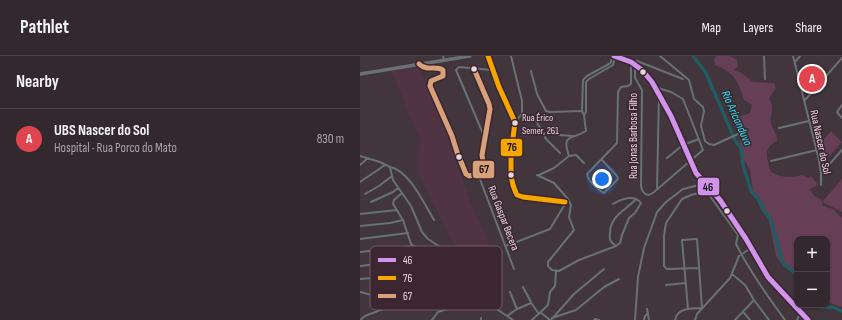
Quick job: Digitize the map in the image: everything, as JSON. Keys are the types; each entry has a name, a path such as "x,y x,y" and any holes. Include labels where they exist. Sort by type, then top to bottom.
{"main road":[{"path":"360,74 425,63 445,58 470,56"}],"street":[{"path":"445,58 453,56"},
{"path":"488,56 492,70 516,122"},
{"path":"511,56 522,101 522,114 516,122 510,159 512,182 516,193 517,195 566,202"},
{"path":"614,56 635,65 645,74 655,87 671,116 690,162 701,180 720,200 768,277 808,320"},
{"path":"569,156 566,144 568,140 573,136 586,132 584,115 582,111 584,79 609,64 614,56"},
{"path":"584,115 586,112 586,82 613,65 614,56"},
{"path":"660,56 689,80 694,99 704,109 701,126 705,141 714,145 738,134"},
{"path":"764,56 765,79"},
{"name":"Rua Nascer do Sol","path":"793,56 822,174 821,186"},
{"path":"795,62 800,56"},
{"path":"804,101 842,58"},
{"path":"631,62 637,61 683,79"},
{"path":"602,160 618,179 604,193 601,192 587,176 617,143 619,89 631,84 631,62"},
{"path":"425,63 427,68"},
{"path":"419,64 427,68 439,68 443,70 443,76 431,81 430,86 452,136 466,174 469,176 478,174 484,167 482,157 490,106 474,69"},
{"name":"Rua Jonas Barbosa Filho","path":"635,65 635,78 642,90 641,186 645,194 649,195 657,188"},
{"path":"485,137 456,70 459,67 492,70"},
{"path":"670,74 674,69"},
{"path":"531,71 537,94 542,106 547,111 582,111"},
{"path":"800,86 816,89"},
{"path":"655,87 682,98 703,150 657,188"},
{"path":"657,188 659,94"},
{"path":"842,105 837,112 842,118"},
{"path":"522,114 535,119 546,139 560,153"},
{"path":"779,128 809,121"},
{"path":"553,129 560,134 573,136"},
{"path":"667,158 683,145 699,139"},
{"path":"772,161 816,150"},
{"path":"822,174 842,150"},
{"path":"556,272 548,266 548,262 574,230 569,217 571,205 568,199 554,183 538,175 560,164 569,156 576,154 584,163"},
{"path":"360,156 394,168 408,179 418,192 434,220"},
{"path":"360,165 368,158"},
{"path":"360,182 385,164"},
{"path":"390,167 392,176 398,188 411,206 424,235 439,246"},
{"name":"Rua Gaspar Becera","path":"478,174 514,269"},
{"path":"364,194 379,186 392,176"},
{"path":"635,320 638,278 644,248 657,212 666,202 683,189 699,185 702,185 707,191 738,235 736,244 741,255 772,303 785,320"},
{"path":"371,202 393,192 398,188"},
{"path":"700,268 667,269 664,266 664,236 666,223 682,199 707,191"},
{"path":"402,193 393,204 403,220 413,246"},
{"path":"556,272 579,260 616,246 620,243 629,218 635,213 640,201 636,199 624,198 613,204"},
{"path":"506,246 548,230 568,199"},
{"path":"616,246 610,240 610,224 636,199"},
{"path":"360,214 397,210"},
{"path":"360,226 403,220"},
{"path":"360,239 408,233"},
{"path":"688,309 682,240 697,239 702,308"},
{"path":"695,320 697,314 702,308 730,278 739,256 751,248"},
{"path":"360,252 370,251"},
{"path":"360,266 370,265"},
{"path":"551,319 574,294 604,269"},
{"path":"532,320 549,304 550,292 554,286 556,272"},
{"path":"732,274 745,285 769,320"},
{"path":"360,279 370,278"},
{"path":"523,287 531,303 540,313 551,319 576,310 604,287 619,279"},
{"path":"666,284 686,283"},
{"path":"360,292 370,295"},
{"path":"510,292 517,309"},
{"path":"735,320 754,300"},
{"path":"507,316 517,309 531,303"},
{"path":"675,320 677,313 681,310 702,308"},
{"path":"648,309 649,320"},
{"path":"360,320 365,316 382,310"},
{"path":"432,320 438,312 444,310"},
{"path":"498,310 513,320"},
{"path":"743,312 750,320"},
{"path":"797,320 801,312"},
{"path":"644,320 648,313"},
{"path":"594,320 599,320"}],"shaded area":[{"path":"716,56 730,56 737,60 738,66 734,70 740,72 753,82 774,83 776,88 769,98 772,106 771,123 777,141 767,150 767,158 771,172 786,177 802,175 808,178 812,177 818,185 810,189 814,196 822,200 823,206 833,209 842,218 842,307 830,303 830,236 794,236 794,273 784,267 776,256 769,221 753,193 750,170 743,158 739,145 741,137 738,126 738,117 750,113 752,105 744,100 735,78 727,71 715,65 714,59"},
{"path":"407,67 419,67 453,141 452,150 469,198 490,246 455,246 418,172 419,138 391,70"},
{"path":"831,131 842,142 829,157 818,146"},
{"path":"842,179 842,212 822,202"}],"waterway":[{"name":"Rio Aricanduva","path":"693,56 706,73 735,140 741,148 743,165 751,191 761,203 763,210 770,218 782,261 794,272"},
{"name":"Rio Aricanduva","path":"830,307 842,311"}],"transit line":[{"name":"76","path":"488,56 499,87 515,122 511,154 511,176 517,195 565,202"},
{"name":"46","path":"614,56 631,62 642,70 652,82 671,116 696,173 720,200 746,239 768,277 808,320"},
{"name":"67","path":"419,64 425,68 437,68 443,70 443,76 431,81 430,86 452,136 466,174 469,176 478,174 484,169 482,155 490,109 474,69"}],"place":[{"name":"UBS Nascer do Sol","path":"812,79"},
{"name":"Rua Érico Semer, 261","path":"515,123"}]}
